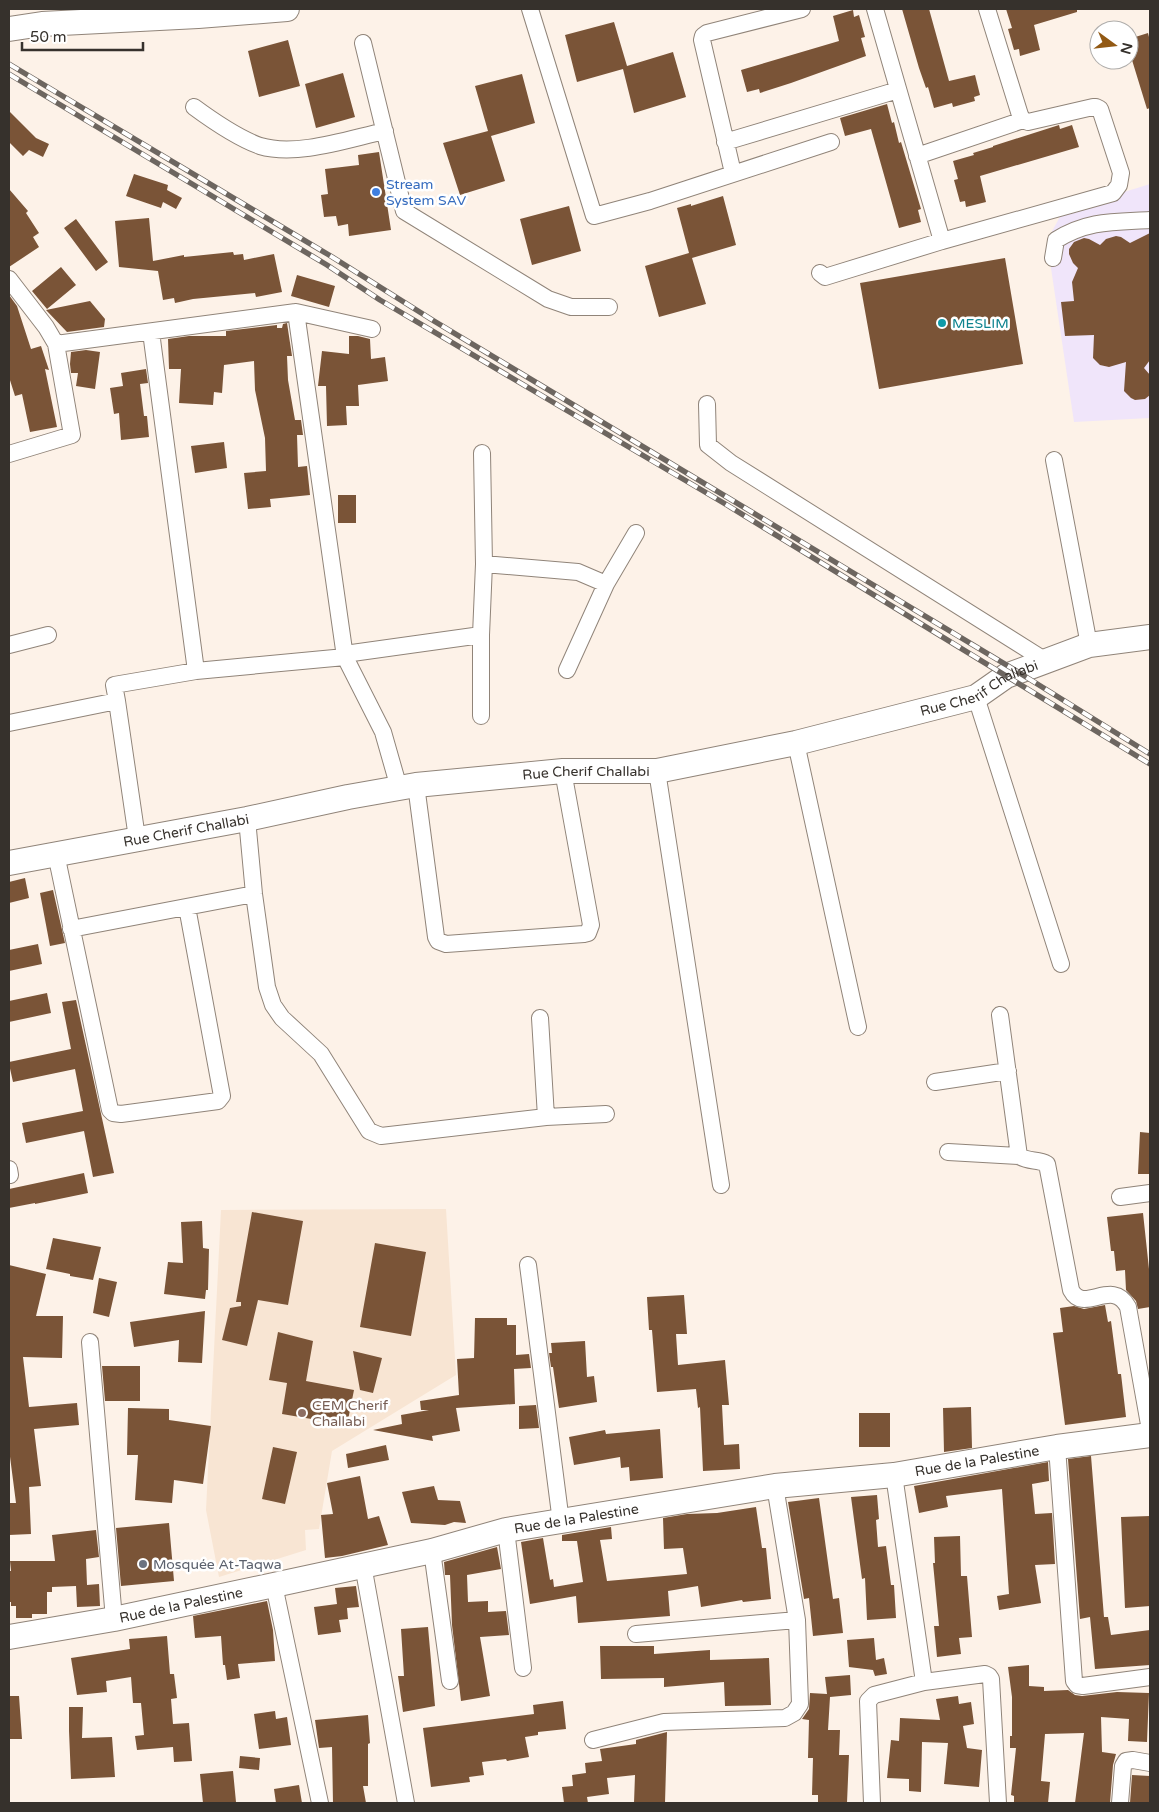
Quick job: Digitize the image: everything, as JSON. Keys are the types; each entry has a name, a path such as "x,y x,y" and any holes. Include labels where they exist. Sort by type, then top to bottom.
{"street":[{"path":"9,29 42,24 197,12 287,9"},
{"path":"530,9 594,216 650,201 831,142"},
{"path":"733,173 702,40 703,36 707,33 802,9"},
{"path":"875,9 942,242"},
{"path":"986,9 1020,116 1023,120"},
{"path":"363,43 404,211 548,299 571,307 609,307"},
{"path":"725,142 898,90"},
{"path":"194,107 219,125 260,146 287,149 314,147 385,131"},
{"path":"820,273 825,278 1113,193 1119,185 1121,173 1100,109 1096,107 1028,122 1023,120 917,156"},
{"path":"1054,258 1056,240 1071,230 1099,222 1150,220"},
{"path":"9,279 46,327 56,344 72,435 9,454"},
{"path":"56,344 296,312 372,329"},
{"path":"296,312 344,656 383,732 407,787 438,941 446,944 588,933 591,925 563,771"},
{"path":"151,332 196,671"},
{"path":"707,404 708,445 730,463 1046,661"},
{"path":"481,716 481,635 484,564 482,453"},
{"path":"1054,460 1089,645"},
{"path":"567,670 606,584 636,533"},
{"path":"484,564 578,572 606,584"},
{"path":"9,645 48,635"},
{"path":"138,838 114,685 196,671 344,656 352,653 481,635"},
{"name":"Rue Cherif Challabi","path":"9,863 407,787 563,771 657,771 796,743 976,697 1006,676 1089,645 1150,636"},
{"path":"976,697 1061,964"},
{"path":"9,723 117,702"},
{"path":"796,743 858,1027"},
{"path":"657,771 721,1185"},
{"path":"247,819 254,894 267,987 274,1005 282,1018 320,1054 369,1131 380,1136 546,1117 606,1114"},
{"path":"56,854 110,1110 113,1113 121,1114 218,1101 222,1096 223,1091 187,907"},
{"path":"71,929 254,894"},
{"path":"1000,1015 1019,1156"},
{"path":"540,1018 546,1117"},
{"path":"935,1082 1008,1071"},
{"path":"948,1152 1019,1156 1024,1160 1042,1161 1047,1164 1074,1295 1081,1299 1117,1295 1124,1299 1128,1307 1150,1430"},
{"path":"1120,1197 1150,1193"},
{"path":"528,1265 561,1522"},
{"path":"90,1342 114,1620"},
{"name":"Rue de la Palestine","path":"9,1637 114,1620 432,1551 506,1530 776,1486 894,1475 1057,1447 1150,1435"},
{"path":"1057,1447 1074,1681 1077,1685 1083,1686 1150,1677"},
{"path":"894,1475 924,1682"},
{"path":"593,1740 664,1722 785,1718 794,1713 800,1704 797,1620 776,1486"},
{"path":"506,1530 522,1668"},
{"path":"432,1551 450,1681"},
{"path":"363,1565 406,1803"},
{"path":"274,1585 320,1803"},
{"path":"636,1634 797,1620"},
{"path":"872,1803 868,1702 874,1695 924,1682 985,1674 991,1679 998,1803"},
{"path":"1120,1803 1123,1766 1126,1761 1133,1760 1150,1763"}],"shaded area":[{"path":"1150,184 1150,418 1074,422 1048,248 1049,237 1063,211"},
{"name":"CEM Cherif Challabi","path":"446,1209 456,1375 332,1451 319,1529 305,1530 306,1550 219,1577 206,1510 221,1210"}],"building":[{"path":"902,9 929,9 949,81 975,75 980,95 974,97 975,101 953,107 952,103 934,108 928,87 926,88 919,68"},
{"path":"1006,9 1077,9 1077,12 1034,25 1040,50 1020,56 1019,49 1014,50 1008,29 1012,28"},
{"path":"853,10 854,17 859,15 865,37 861,38 866,56 760,93 759,89 747,92 741,70 839,41 833,16"},
{"path":"614,22 627,66 673,52 686,97 634,113 623,69 577,82 565,35"},
{"path":"1148,33 1150,41 1150,108 1147,109 1135,70 1139,70 1139,36"},
{"path":"288,40 300,86 259,97 248,51"},
{"path":"343,73 355,117 316,128 305,84"},
{"path":"522,74 535,123 491,136 505,181 460,195 443,143 488,131 475,86"},
{"path":"887,104 899,143 901,142 921,209 918,210 921,222 899,228 871,129 845,136 840,118"},
{"path":"9,111 36,138 49,144 43,157 29,150 23,156 9,142"},
{"path":"1059,125 1060,129 1072,125 1079,147 980,176 986,202 966,207 965,201 960,202 954,180 958,179 953,161"},
{"path":"379,152 391,230 349,236 348,224 338,226 336,216 324,217 321,195 328,194 325,169 359,165 358,155"},
{"path":"134,174 168,185 167,190 182,198 176,209 163,202 161,208 126,196"},
{"path":"9,189 28,211 26,213 39,233 33,237 39,247 9,267"},
{"path":"723,196 736,245 692,258 706,304 659,317 645,266 689,253 677,208 691,204 691,206"},
{"path":"569,206 581,251 532,265 520,219"},
{"path":"149,218 153,261 184,255 184,257 233,252 234,255 243,254 244,260 274,254 282,292 256,297 255,293 193,299 175,303 174,298 163,300 158,271 119,267 115,221"},
{"path":"76,219 108,262 96,271 64,228"},
{"path":"1150,233 1150,360 1144,368 1150,375 1150,395 1145,399 1135,400 1124,391 1126,362 1109,367 1100,365 1093,358 1094,335 1065,336 1061,302 1074,301 1072,282 1078,268 1073,263 1069,249 1074,242 1084,238 1100,245 1106,239 1116,236 1130,243"},
{"name":"MESLIM","path":"1005,258 1023,364 879,389 860,283"},
{"path":"61,267 76,285 47,309 32,291"},
{"path":"297,275 335,286 329,307 291,296"},
{"path":"9,295 17,306 31,349 41,346 49,370 45,369 57,427 30,432 22,394 15,396 9,377"},
{"path":"90,301 105,319 104,327 67,332 46,310"},
{"path":"287,323 292,356 287,356 288,380 295,420 301,420 303,435 297,435 298,467 307,466 310,495 270,499 271,507 248,509 244,473 266,471 265,438 255,390 254,361 224,365 222,393 214,392 213,405 179,403 181,369 169,369 168,339 189,336 226,336 226,331 277,325 277,328 282,328 283,324"},
{"path":"349,336 370,339 371,359 385,357 388,381 358,385 359,406 346,406 347,425 327,426 326,386 318,386 322,351 349,354"},
{"path":"86,350 100,352 95,389 76,386 78,373 71,373 71,352"},
{"path":"146,369 148,383 140,384 144,416 147,416 149,437 121,440 119,413 114,414 110,388 123,386 121,373"},
{"path":"224,442 227,468 195,473 191,446"},
{"path":"338,495 356,495 356,523 338,523"},
{"path":"25,878 29,898 9,903 9,882"},
{"path":"53,890 65,943 50,946 40,893"},
{"path":"38,944 42,964 9,971 9,950"},
{"path":"47,993 51,1013 9,1022 9,1001"},
{"path":"76,1000 114,1173 93,1177 84,1131 26,1143 22,1123 83,1111 75,1069 13,1082 9,1064 9,1062 71,1049 62,1002"},
{"path":"1140,1132 1150,1133 1150,1174 1138,1174"},
{"path":"84,1173 88,1193 9,1208 9,1189"},
{"path":"252,1212 303,1221 288,1305 258,1300 247,1346 222,1340 230,1308 241,1306 241,1302 236,1302"},
{"path":"1143,1213 1150,1269 1150,1307 1138,1309 1136,1301 1126,1290 1125,1270 1116,1271 1114,1251 1111,1251 1107,1217"},
{"path":"202,1221 203,1248 209,1249 208,1290 206,1290 205,1299 164,1294 168,1262 183,1263 181,1222"},
{"path":"53,1238 101,1247 93,1280 46,1269"},
{"path":"375,1243 426,1252 411,1336 360,1327"},
{"path":"9,1265 46,1274 36,1316 63,1316 62,1358 23,1357 29,1407 77,1403 79,1425 34,1429 41,1486 29,1487 31,1534 9,1535 9,1503 16,1503 9,1449"},
{"path":"99,1278 117,1282 109,1317 93,1313"},
{"path":"684,1295 687,1334 676,1334 678,1365 725,1360 729,1405 722,1405 724,1445 739,1444 740,1469 703,1471 700,1407 698,1408 696,1389 657,1392 652,1330 649,1330 647,1297"},
{"path":"1105,1305 1108,1322 1111,1321 1118,1374 1121,1374 1126,1417 1065,1425 1053,1333 1063,1332 1060,1308 1074,1306 1084,1309"},
{"path":"205,1311 202,1363 178,1362 179,1340 134,1347 130,1322"},
{"path":"475,1318 507,1318 507,1325 516,1325 516,1355 529,1354 531,1368 514,1369 515,1404 456,1408 460,1431 432,1436 433,1441 373,1430 402,1424 401,1415 429,1410 421,1410 420,1401 459,1395 457,1359 474,1358"},
{"path":"278,1332 313,1341 306,1381 354,1390 347,1425 282,1414 287,1383 269,1380"},
{"path":"585,1341 587,1377 594,1376 597,1402 559,1408 549,1353 552,1353 551,1343"},
{"path":"353,1351 382,1358 373,1393 360,1390"},
{"path":"102,1366 140,1366 140,1401 105,1401"},
{"path":"536,1405 539,1428 519,1429 519,1406"},
{"path":"971,1407 972,1448 944,1452 943,1408"},
{"path":"128,1408 169,1409 169,1420 211,1426 203,1484 174,1480 172,1503 135,1500 138,1455 127,1455"},
{"path":"859,1413 890,1413 890,1447 859,1447"},
{"path":"660,1429 663,1478 630,1481 629,1467 621,1468 620,1457 574,1465 569,1437 605,1430 606,1434"},
{"path":"386,1445 389,1460 348,1468 346,1454"},
{"path":"273,1447 297,1452 285,1504 262,1499"},
{"path":"1091,1456 1104,1617 1108,1617 1111,1635 1150,1630 1150,1665 1095,1669 1090,1617 1080,1619 1068,1459"},
{"path":"1048,1462 1049,1481 1032,1484 1035,1514 1052,1513 1055,1564 1035,1565 1041,1603 999,1610 997,1596 1009,1594 1002,1489 946,1496 948,1507 919,1513 914,1486"},
{"path":"360,1476 368,1519 379,1516 388,1545 325,1558 321,1515 333,1514 327,1483"},
{"path":"434,1486 438,1500 460,1501 466,1523 454,1522 445,1525 411,1523 402,1492"},
{"path":"877,1495 879,1519 876,1520 878,1547 886,1546 891,1585 894,1585 896,1618 867,1620 865,1578 862,1579 851,1497"},
{"path":"819,1498 833,1599 839,1598 843,1633 813,1636 809,1598 804,1599 788,1502"},
{"path":"756,1507 762,1548 766,1548 771,1599 743,1602 742,1600 701,1607 698,1586 668,1591 670,1616 578,1623 576,1596 530,1604 521,1542 543,1538 550,1580 553,1579 554,1587 583,1582 577,1541 562,1541 562,1535 611,1527 612,1539 600,1540 607,1581 687,1574 683,1548 664,1549 663,1518"},
{"path":"1150,1516 1150,1606 1125,1608 1121,1517"},
{"name":"Mosquée At-Taqwa","path":"169,1523 174,1581 121,1586 116,1528"},
{"path":"96,1530 99,1557 86,1559 87,1585 99,1584 100,1606 77,1607 76,1586 52,1587 52,1592 47,1592 47,1614 32,1614 32,1618 16,1618 16,1606 11,1606 11,1602 9,1602 10,1561 55,1561 52,1535"},
{"path":"960,1536 961,1576 967,1576 972,1637 959,1638 961,1654 937,1657 934,1626 939,1626 933,1563 935,1563 934,1537"},
{"path":"497,1547 501,1569 467,1575 468,1602 488,1601 488,1612 506,1611 509,1635 480,1637 490,1696 461,1701 452,1625 450,1575 445,1575 444,1562"},
{"path":"356,1586 359,1607 347,1608 348,1619 339,1620 341,1632 318,1635 314,1607 337,1604 335,1588"},
{"path":"267,1601 273,1630 275,1661 238,1664 240,1678 227,1680 225,1665 223,1665 221,1636 195,1638 193,1616"},
{"path":"428,1627 435,1706 403,1712 398,1676 404,1676 401,1629"},
{"path":"167,1636 170,1674 174,1674 177,1698 171,1699 173,1724 189,1723 192,1761 174,1762 173,1747 137,1750 135,1736 144,1735 141,1703 133,1703 131,1677 106,1681 107,1692 77,1695 71,1658 130,1649 129,1639"},
{"path":"874,1638 876,1660 884,1658 887,1674 875,1676 873,1670 849,1667 847,1640"},
{"path":"600,1646 654,1646 654,1654 710,1650 710,1660 769,1658 771,1705 725,1706 724,1682 664,1687 664,1678 601,1679"},
{"path":"1029,1665 1029,1686 1044,1687 1044,1691 1068,1690 1075,1695 1082,1696 1117,1692 1149,1693 1147,1742 1128,1741 1129,1719 1101,1717 1102,1752 1116,1754 1113,1765 1110,1803 1075,1803 1084,1733 1045,1734 1041,1781 1050,1782 1048,1803 1014,1803 1014,1796 1011,1795 1016,1748 1010,1748 1010,1736 1012,1736 1012,1697 1008,1667"},
{"path":"850,1675 851,1695 830,1697 828,1730 840,1730 839,1755 849,1755 847,1803 818,1803 818,1795 812,1795 813,1758 808,1758 809,1720 802,1719 809,1709 810,1693 827,1694 825,1677"},
{"path":"9,1696 19,1696 22,1739 9,1739"},
{"path":"958,1696 959,1704 971,1702 974,1724 963,1726 967,1748 982,1750 979,1787 944,1784 948,1743 922,1742 921,1792 909,1791 909,1779 887,1778 891,1740 899,1741 900,1718 940,1720 936,1699"},
{"path":"563,1701 566,1729 538,1732 538,1735 525,1737 529,1757 507,1761 506,1759 482,1762 484,1775 469,1777 470,1782 431,1787 423,1728 534,1714 533,1705"},
{"path":"69,1707 83,1707 82,1738 112,1737 115,1777 71,1779"},
{"path":"275,1711 276,1719 287,1717 291,1745 259,1749 254,1714"},
{"path":"368,1715 370,1743 368,1744 368,1786 363,1786 366,1803 333,1803 332,1747 319,1748 315,1720"},
{"path":"667,1732 665,1803 634,1803 635,1775 607,1778 609,1794 587,1797 588,1803 564,1803 562,1787 573,1786 572,1775 586,1773 585,1763 602,1761 600,1749 636,1744 636,1740"},
{"path":"240,1756 260,1758 259,1770 239,1768"},
{"path":"233,1771 236,1802 203,1803 200,1774"},
{"path":"1132,1775 1150,1776 1150,1803 1130,1803"},
{"path":"299,1785 302,1803 276,1803 274,1789"}],"railway":[{"path":"9,64 329,255 434,321 1018,672 1150,754"},
{"path":"9,74 327,265 380,300 727,505 1150,764"}],"place":[{"name":"Stream System SAV","path":"376,192"},
{"name":"MESLIM","path":"942,323"},
{"name":"CEM Cherif Challabi","path":"302,1413"},
{"name":"Mosquée At-Taqwa","path":"143,1564"}]}
